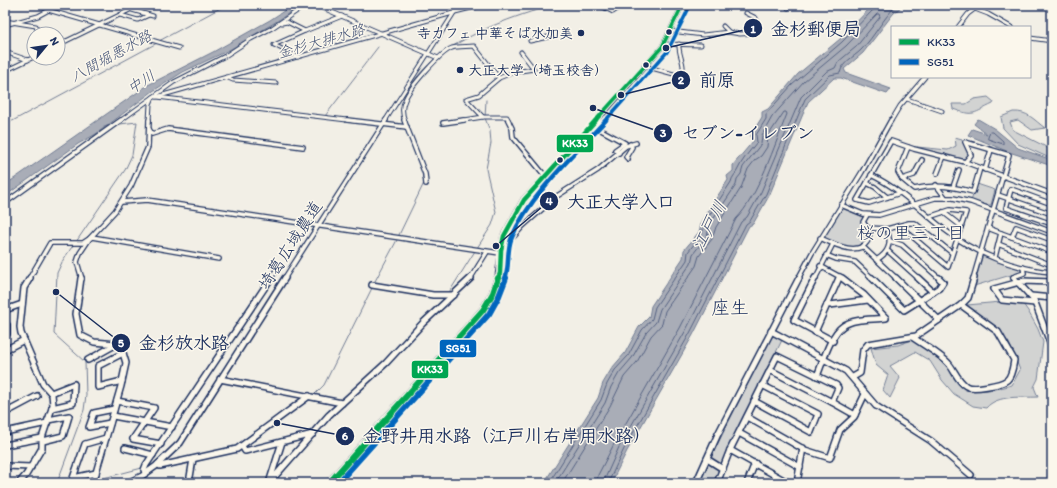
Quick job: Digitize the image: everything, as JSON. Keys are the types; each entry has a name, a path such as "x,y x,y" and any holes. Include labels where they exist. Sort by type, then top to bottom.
{"main road":[{"path":"329,483 483,310 493,293 500,273 500,253 504,236 524,200 664,44 683,7 672,5"}],"street":[{"path":"5,25 11,22 31,18 58,5"},
{"path":"66,41 140,5"},
{"path":"272,28 306,5"},
{"path":"316,5 437,57"},
{"name":"埼葛広域農道","path":"127,483 145,470 158,464 180,443 459,5"},
{"path":"154,97 297,59 381,33 483,5"},
{"path":"599,5 613,12 623,5"},
{"path":"788,8 794,5"},
{"path":"959,26 980,5"},
{"path":"975,9 988,14 1009,26"},
{"path":"48,10 178,48"},
{"path":"132,10 153,16"},
{"path":"670,31 704,35 718,35 728,32 756,34 756,18 746,13"},
{"path":"120,15 138,20 149,15"},
{"path":"297,59 274,45 342,16"},
{"path":"5,21 36,26"},
{"path":"5,203 174,82 207,66 251,39 287,22 305,31"},
{"path":"723,26 728,32"},
{"path":"530,41 548,37"},
{"path":"1031,38 1052,41"},
{"path":"664,44 700,45"},
{"path":"644,66 681,76 684,62 678,48 679,44"},
{"path":"425,182 406,128 403,114 406,98 437,57 454,47 474,46 499,78"},
{"path":"5,52 26,59"},
{"path":"484,117 466,99 479,95 499,78 514,72 532,71 534,69 521,52"},
{"path":"5,71 26,61"},
{"path":"226,77 233,80 276,83"},
{"path":"696,483 721,427 820,238 844,207 872,154 900,106 907,100 924,78"},
{"path":"154,97 406,128"},
{"path":"93,483 113,416 126,363 123,353 116,344 94,342 80,336 76,323 76,310 82,283 81,270 77,262 79,254 122,202 146,153 150,144 148,114 154,97"},
{"path":"907,100 942,111"},
{"path":"443,123 484,117 507,117 512,128 513,137 546,177"},
{"path":"592,125 625,143 615,150 619,153"},
{"path":"148,127 152,134 168,129 303,147"},
{"path":"900,193 869,203 857,200 891,141 965,162 1052,194"},
{"path":"852,377 860,373 863,350 868,344 912,337 966,301 970,293 1009,155 965,142 971,155 965,162"},
{"path":"510,241 522,227 557,196 598,170 630,144 636,143"},
{"path":"628,159 626,157 632,147 630,144"},
{"path":"908,147 898,169 902,179 914,189 936,185 973,192 980,168"},
{"path":"985,170 992,150"},
{"path":"936,174 944,156"},
{"path":"902,179 914,175 922,160"},
{"path":"953,187 959,170"},
{"path":"871,176 888,183 900,193 911,206 929,217 957,239 982,251 1023,267 1035,271 1052,272"},
{"path":"867,184 875,187 887,197"},
{"path":"936,185 945,197"},
{"path":"1035,198 1036,188"},
{"path":"1052,204 1011,189 1006,208 1052,224"},
{"path":"998,195 1052,214"},
{"path":"844,207 867,215 881,215 935,198 958,198 1052,232"},
{"path":"122,202 147,200 397,239 500,253"},
{"path":"900,226 948,267 966,212 953,210 929,217"},
{"path":"944,212 961,226"},
{"path":"820,238 847,248 862,246 869,240 870,235 868,228 863,222 867,215"},
{"path":"868,228 887,229 911,223 919,225 952,253"},
{"path":"1012,237 1014,227 1016,227 1052,240"},
{"path":"988,228 1052,253 1051,263 1049,264 998,244"},
{"path":"876,260 888,251 890,241 887,229"},
{"path":"995,256 1001,233"},
{"path":"19,483 32,467 42,448 42,439 52,408 51,393 42,384 20,327 24,288 50,242 83,243 92,237 219,259"},
{"path":"826,255 841,260 855,262 904,310 941,286 943,282 902,245 890,241"},
{"path":"833,244 820,266 794,320 833,341"},
{"path":"862,246 939,320"},
{"path":"888,251 932,292"},
{"path":"269,482 342,403 386,363 423,323 476,273 487,252"},
{"path":"817,376 840,329 847,325 886,318 857,288 840,276 820,266"},
{"path":"1023,267 1024,273 1013,277 1031,296 1035,303 1052,348"},
{"path":"145,470 277,269"},
{"path":"815,332 840,276"},
{"path":"1035,303 1002,300 994,289 1018,282 1036,280 1052,282"},
{"path":"373,285 433,295 454,295"},
{"path":"1031,296 1052,298"},
{"path":"828,304 868,300"},
{"path":"5,310 22,304"},
{"path":"912,337 949,363 957,378 966,386 977,388 1007,380 1010,376 1014,360 998,332 961,305"},
{"path":"5,326 7,325 7,334 5,336"},
{"path":"771,332 846,371 867,397 880,409 931,442 971,475"},
{"path":"5,350 24,340"},
{"path":"88,360 116,344"},
{"path":"122,381 98,387 98,366 123,353"},
{"path":"717,483 730,450 777,356 838,388 832,402"},
{"path":"770,370 855,415"},
{"path":"220,379 342,403"},
{"path":"51,393 74,384 74,401 52,408"},
{"path":"754,401 811,432 818,414 762,385"},
{"path":"5,413 37,396"},
{"path":"747,417 803,448 830,458 840,430 855,415 864,396 867,397"},
{"path":"158,464 160,466 192,461 243,447 311,397"},
{"path":"117,401 154,408 134,439 161,444"},
{"path":"110,423 89,427 94,413 114,409"},
{"path":"5,432 70,416 63,436 5,446"},
{"path":"113,416 172,428"},
{"path":"739,433 800,467"},
{"path":"243,447 245,451 313,434"},
{"path":"96,473 73,478 85,444 106,438"},
{"path":"269,482 282,442"},
{"path":"125,448 154,455"},
{"path":"797,483 803,448"},
{"path":"730,450 789,483"},
{"path":"707,459 723,469"},
{"path":"189,483 192,461"},
{"path":"748,482 755,464"},
{"path":"5,466 32,467"}],"shaded area":[{"path":"988,97 994,102 993,104 977,112 966,113 953,109 952,104 966,104 974,99"},
{"path":"1013,112 1027,115 1045,128 1032,130 1018,120 1010,122 1013,130 1052,150 1052,159 1018,144 1003,128 1001,117"},
{"path":"955,137 962,139 969,153 967,159 916,148 948,150 956,146"},
{"path":"977,184 995,190 991,205 983,205 971,201"},
{"path":"841,209 863,217 861,223 868,235 865,243 850,247 823,238"},
{"path":"983,254 1021,268 1021,272 974,286"},
{"path":"1001,302 1023,304 1038,329 1043,342 1038,379 1034,387 1038,397 1004,399 991,404 986,408 973,406 954,394 942,380 930,361 915,352 890,366 900,378 890,398 883,390 888,375 876,365 871,348 898,345 912,340 945,363 957,381 964,387 985,390 1012,385 1020,370 1009,343 997,328 967,305"},
{"path":"774,336 782,340 722,464 717,463 711,457 771,337"},
{"path":"711,463 719,469 715,483 700,483 708,464"}],"water":[{"path":"293,5 301,5 231,49 183,72 153,91 96,134 78,144 5,196 5,185 148,85 213,52 270,20"},
{"name":"江戸川","path":"873,5 903,5 893,14 863,53 844,69 846,73 891,89 887,94 841,78 834,78 808,102 769,196 753,224 749,226 693,335 627,451 611,483 544,483 598,398 603,383 612,368 625,353 639,327 649,317 651,306 683,258 684,250 699,232 702,220 728,180 727,176 733,171 733,165 754,140 751,138 751,135 762,117 762,112 768,109 798,74 840,39"},
{"path":"978,119 995,129 1018,148 1052,160 1052,166 1009,152 968,135 972,129 987,134 974,124"}],"waterway":[{"name":"八間堀悪水路","path":"159,41 226,5"},
{"path":"438,56 479,32 553,5"},
{"name":"八間堀悪水路","path":"5,125 157,43"},
{"path":"325,116 378,47"},
{"path":"404,124 402,114 405,96 421,72 435,58"},
{"path":"477,248 492,225 496,212 486,169 491,143 490,131 485,118 486,100"},
{"path":"76,242 125,170 132,155 137,122 120,124"},
{"path":"104,127 112,125"},
{"path":"398,237 424,183 421,168"},
{"path":"374,283 397,240"},
{"path":"57,483 84,410 86,395 85,362 54,334 57,273 63,260 74,244"},
{"path":"448,294 475,251"},
{"path":"314,395 324,385 372,288"},
{"path":"280,420 310,398"},
{"path":"194,462 233,452"},
{"path":"153,470 191,463"},
{"path":"96,480 142,468"}],"transit line":[{"name":"KK33","path":"329,483 483,310 493,293 500,273 501,250 504,236 524,200 662,47 681,8 672,5"},
{"name":"SG51","path":"338,483 489,314 499,296 507,275 508,251 511,238 530,204 667,52 688,10 687,5"}],"place":[{"name":"寺カフェ 中華そば水加美","path":"581,33"},
{"name":"金杉郵便局","path":"666,48"},
{"name":"大正大学（埼玉校舎）","path":"460,70"},
{"name":"前原","path":"621,95"},
{"name":"セブン-イレブン","path":"593,108"},
{"name":"大正大学入口","path":"496,246"},
{"name":"金杉放水路","path":"56,292"},
{"name":"金野井用水路（江戸川右岸用水路）","path":"277,423"}],"district":[{"name":"桜の里三丁目","path":"911,233"},
{"name":"座生","path":"730,307"}],"water label":[{"name":"金杉大排水路","path":"321,41"},
{"name":"中川","path":"141,82"}]}
